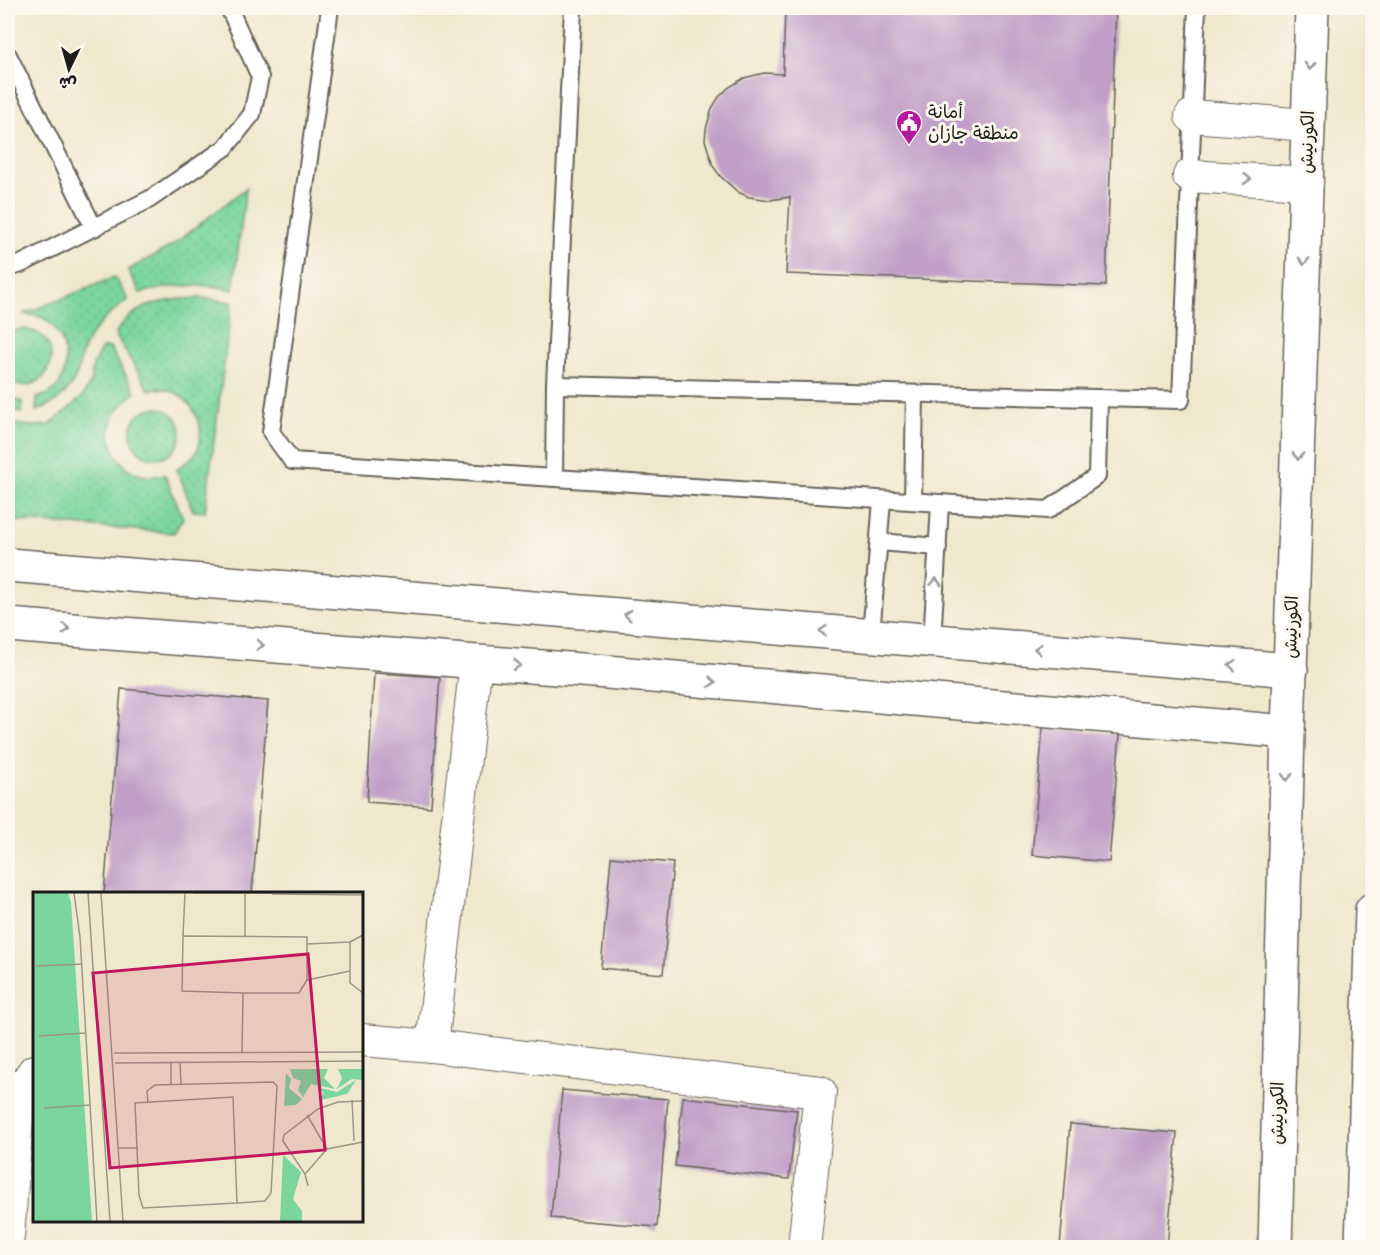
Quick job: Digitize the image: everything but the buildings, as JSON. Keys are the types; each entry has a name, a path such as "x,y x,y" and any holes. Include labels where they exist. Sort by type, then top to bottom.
{"main road":[{"name":"الكورنيش","path":"1275,1248 1288,732 1312,8"},
{"path":"8,565 1291,670"},
{"path":"8,625 476,662 1288,732"},
{"path":"1362,1248 1372,910"}],"street":[{"path":"1191,116 1308,125"},
{"path":"1189,176 1307,183"},
{"path":"432,1046 476,662"},
{"path":"363,1040 432,1046 820,1092 804,1248"},
{"path":"8,1237 20,1086"}],"lane":[{"path":"8,268 21,264 150,199 225,148 252,114 261,76 229,8"},
{"path":"330,8 271,432 292,461 1048,510 1097,476 1099,398"},
{"path":"554,478 555,385 573,8"},
{"path":"555,385 1182,400 1191,116 1197,8"},
{"path":"8,55 94,228"},
{"path":"913,501 915,394"},
{"path":"871,634 882,500"},
{"path":"932,641 940,504"},
{"path":"880,542 938,547"}],"green space":[{"path":"246,188 233,290 210,286 186,286 140,293 128,270 173,245"},
{"path":"115,277 128,300 109,315 87,341 78,371 67,391 57,401 36,411 37,398 52,391 60,382 64,372 65,351 62,341 51,324 41,317 24,314"},
{"path":"202,298 232,302 205,511 193,511 177,469 195,454 199,445 200,427 197,418 193,409 180,395 166,389 149,390 115,334 131,315 152,304"},
{"path":"20,329 37,333 47,341 51,353 50,365 44,376 34,383 22,385 8,380 8,334"},
{"path":"102,348 110,348 136,393 121,406 114,417 110,431 113,448 123,464 137,474 165,475 183,518 174,533 8,520 8,423 31,426 50,425 81,398 90,384 93,365"},
{"path":"8,396 22,402 21,413 8,408"},
{"path":"151,408 161,408 174,415 181,428 181,438 174,451 161,458 151,458 142,454 135,447 131,438 131,428 135,419 142,412"}],"place":[{"name":"أمانة منطقة جازان","path":"909,146"}]}
